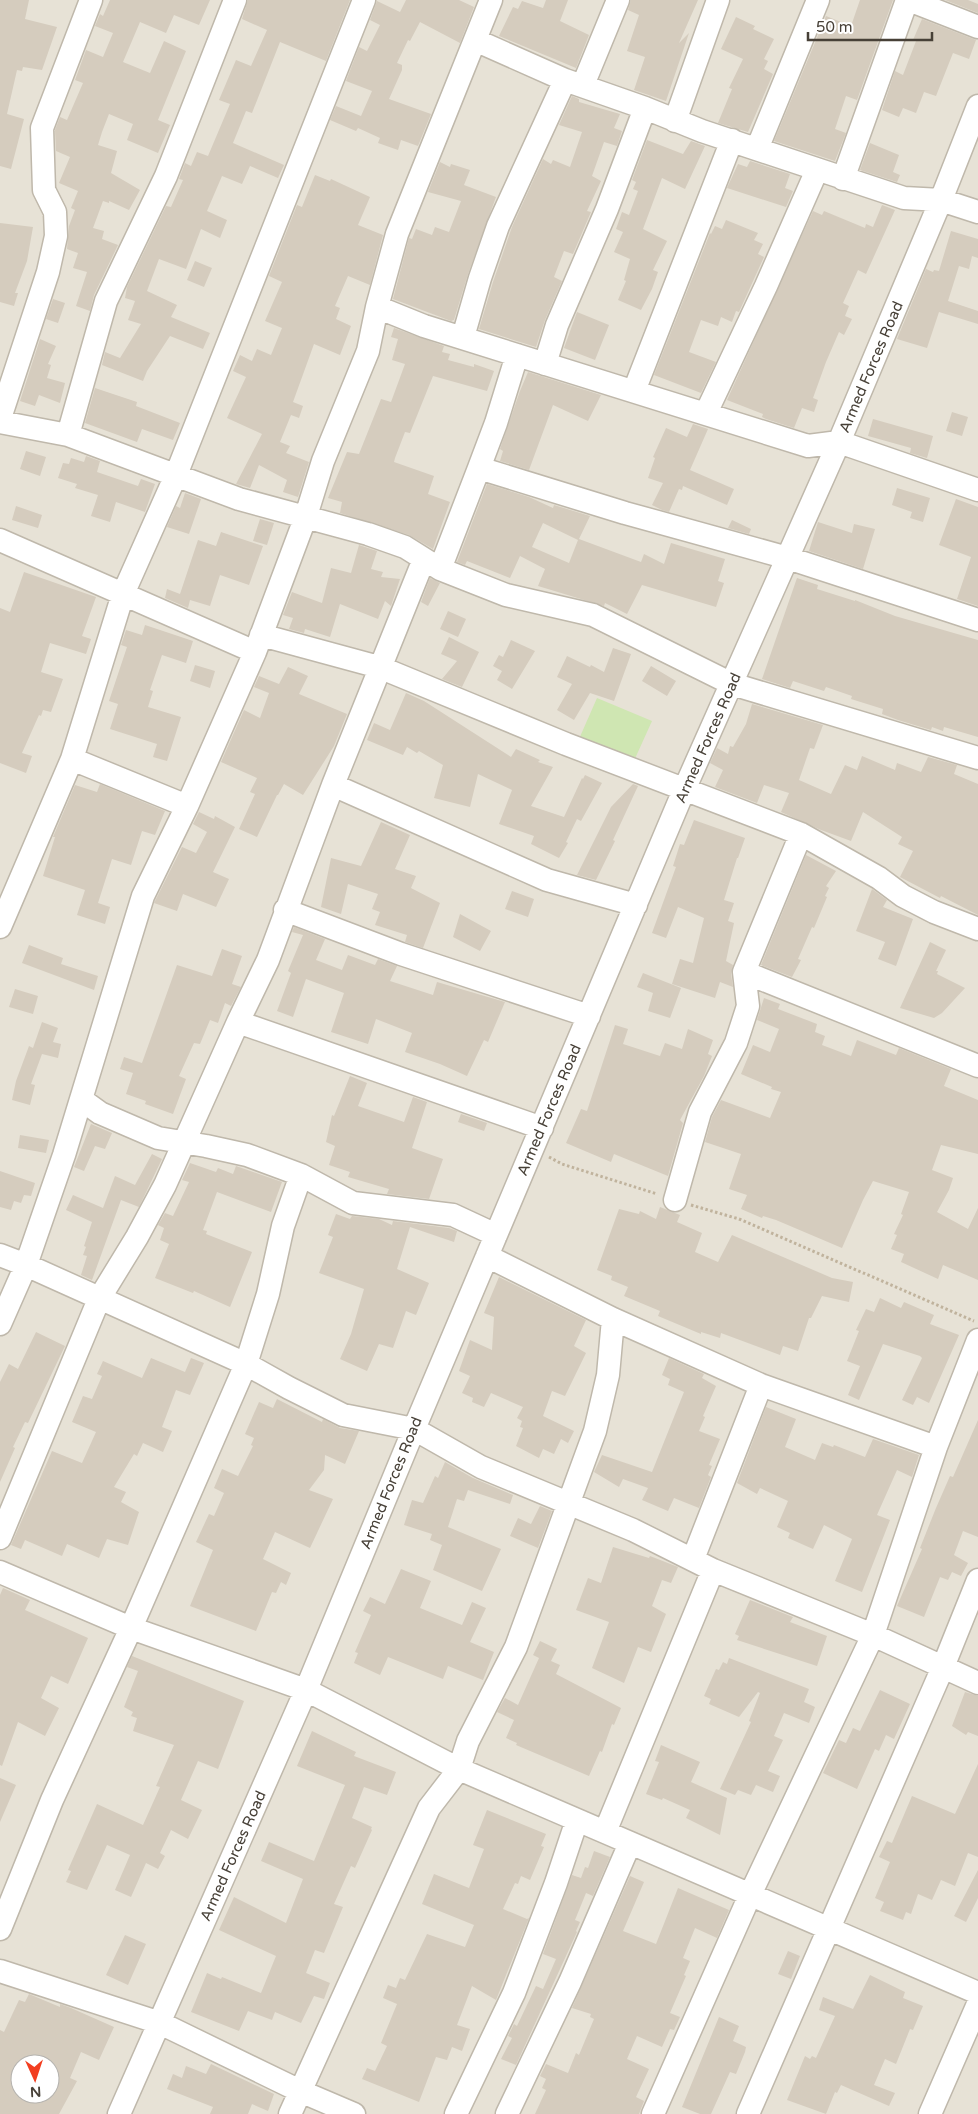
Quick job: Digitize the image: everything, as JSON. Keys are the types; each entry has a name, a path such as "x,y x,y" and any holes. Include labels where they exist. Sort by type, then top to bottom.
{"street":[{"path":"0,418 48,272 56,236 55,212 44,190 42,128 91,0"},
{"path":"68,435 106,301 166,176 235,0"},
{"path":"0,927 72,759 123,594 176,474 364,0"},
{"path":"0,1324 26,1265 82,1100 143,896 187,806 258,644 306,516 323,461 368,351 376,307 397,234 492,0"},
{"path":"463,337 480,278 498,226 618,0"},
{"path":"676,121 718,0"},
{"path":"756,148 818,0"},
{"path":"843,179 908,0 978,27"},
{"path":"475,40 574,83 676,121 843,179 904,198 941,200 978,212"},
{"name":"Armed Forces Road","path":"119,2114 306,1690 684,790 839,442 941,200 978,106"},
{"path":"545,364 557,325 607,209 645,108"},
{"path":"634,391 732,140"},
{"path":"706,413 766,286 817,170"},
{"path":"376,307 424,326 808,446 839,442 978,490"},
{"path":"0,1538 99,1299 137,1237 165,1185 268,960 285,910 379,667 479,468 496,423 517,355"},
{"path":"0,422 68,435 239,499 368,534 405,547 432,564 506,595 593,615 732,684 978,758"},
{"path":"479,468 625,513 788,558 978,620"},
{"path":"0,540 123,594 258,644 379,667 684,790 801,834 879,878 903,896 934,912 978,929"},
{"path":"72,759 187,806"},
{"path":"333,784 547,880 636,906"},
{"path":"675,1200 700,1112 736,1043 748,1006 744,972 801,834"},
{"path":"285,910 401,954 589,1016"},
{"path":"744,972 978,1066"},
{"path":"238,1022 542,1128"},
{"path":"82,1100 100,1113 158,1138 247,1155 302,1175 353,1203 453,1215 496,1235"},
{"path":"0,1929 52,1800 131,1628 246,1364 268,1294 283,1226 302,1175"},
{"path":"0,1255 246,1364 343,1415 414,1429 481,1466 633,1530 713,1570 873,1635 978,1683"},
{"path":"487,1256 613,1319 761,1385 936,1447"},
{"path":"290,2114 429,1808 459,1769 468,1741 516,1647 570,1505 595,1431 606,1385 613,1319"},
{"path":"653,2114 750,1895 873,1635 936,1447 978,1340"},
{"path":"693,1559 761,1385"},
{"path":"605,1832 713,1570"},
{"path":"0,1572 131,1628 306,1690 459,1769 978,1993"},
{"path":"748,2114 943,1667 978,1580"},
{"path":"456,2114 514,1993 556,1883 577,1820"},
{"path":"508,2114 570,1982 630,1843"},
{"path":"0,1971 160,2023 300,2091 354,2114"},
{"path":"930,2114 978,2004"}],"path":[{"path":"534,1148 562,1164 739,1219 978,1323"}],"shaded area":[{"path":"0,0 978,0 978,2114 0,2114"}],"green space":[{"path":"597,698 652,721 633,763 579,739"}],"building":[{"path":"0,0 29,0 25,19 57,27 42,70 23,67 22,71 17,70 7,114 24,119 11,169 0,166"},
{"path":"110,0 210,0 199,25 174,15 166,33 140,22 123,62 150,73 164,41 186,51 158,120 170,125 158,153 127,140 133,124 109,114 102,132 98,145 117,151 111,173 140,190 129,210 109,201 109,203 103,201 93,228 104,231 102,239 118,245 94,295 90,311 76,306 87,272 73,268 78,253 67,249 69,226 75,210 71,208 78,191 59,183 70,157 56,151 55,130 60,117 67,120 83,83 75,80 86,50 103,57 113,33 95,26 100,14 103,16"},
{"path":"248,0 350,0 326,61 280,42 252,113 246,111 233,143 284,165 278,178 250,166 242,184 222,176 207,211 227,220 220,238 201,229 186,269 159,259 147,291 177,305 171,317 210,333 203,349 170,336 147,371 143,381 102,365 105,352 120,358 141,324 128,320 135,301 125,298 127,287 166,206 171,207 183,180 179,179 185,163 191,166 197,152 208,156 230,104 219,100 236,60 251,66 267,30 242,19"},
{"path":"406,0 459,0 474,7 460,43 420,22 410,41 408,40 397,63 402,65 402,70 389,99 431,114 418,146 401,140 398,150 378,143 380,138 358,128 356,131 330,120 336,106 361,116 372,91 346,81 359,47 367,51 380,25 370,20 377,1 400,12"},
{"path":"546,0 568,0 560,21 589,35 576,68 499,36 513,7 518,9 522,1 543,8"},
{"path":"631,0 698,0 679,43 689,33 666,101 634,90 645,57 627,51 639,15 628,10"},
{"path":"860,0 893,0 857,100 846,96 835,129 846,133 835,161 774,141 826,16 851,26"},
{"path":"945,0 968,0 978,4 978,13"},
{"path":"736,17 755,26 753,29 774,39 764,59 768,61 764,69 773,74 748,132 718,123 732,89 729,88 743,59 721,49"},
{"path":"922,19 976,40 969,59 953,53 936,96 924,92 916,113 903,108 899,117 882,110 895,71 903,75 916,41 913,40"},
{"path":"572,96 579,99 579,102 620,114 614,128 622,131 617,146 604,142 592,176 601,181 587,211 591,212 573,254 564,251 554,277 562,281 545,320 536,347 479,329 512,227 543,159 551,164 553,160 570,167 582,132 559,125"},
{"path":"647,140 683,154 691,141 705,146 685,189 662,178 643,229 667,241 653,270 658,272 652,289 641,310 618,300 626,281 624,280 630,259 614,252 623,232 616,229 622,212 629,215 638,191 633,189 636,182 632,180"},
{"path":"870,143 899,155 893,172 900,175 897,182 860,170"},
{"path":"750,161 790,174 785,188 793,191 786,207 727,188 738,164 747,167"},
{"path":"440,162 450,167 451,164 470,170 464,185 496,197 468,274 454,320 451,321 393,299 409,238 412,239 416,229 432,235 435,227 449,232 461,201 428,192"},
{"path":"315,175 330,181 331,179 370,197 358,225 383,235 370,285 348,276 335,306 340,308 336,319 351,326 340,355 314,344 293,402 303,406 299,418 291,415 280,442 290,446 286,453 309,462 298,497 283,492 287,480 259,465 250,488 236,484 262,434 227,418 246,377 233,371 240,355 252,361 257,349 271,355 282,328 265,321 282,282 269,276 297,205 302,207"},
{"path":"882,205 895,210 866,274 858,270 843,303 849,306 845,316 852,319 844,335 839,332 826,362 813,398 818,400 814,412 802,408 794,428 766,419 762,417 763,414 727,400 813,211 822,215 824,211 865,228 866,224 873,227"},
{"path":"726,220 758,233 754,240 763,244 758,254 764,257 739,312 736,311 732,322 721,317 718,326 701,320 689,352 716,362 701,393 654,375 710,233 715,226 722,229"},
{"path":"0,223 33,227 27,261 15,293 18,293 14,306 0,302"},
{"path":"951,231 978,239 978,258 972,256 969,269 959,266 948,301 978,311 978,324 939,312 927,348 897,339 926,269 933,272 934,270 939,271"},
{"path":"195,261 212,268 204,287 187,280"},
{"path":"53,299 65,303 58,323 46,319"},
{"path":"577,312 609,325 595,360 564,348"},
{"path":"394,328 444,346 442,352 450,354 448,360 474,367 474,364 494,371 487,391 433,376 410,433 405,432 395,458 394,462 434,476 428,494 450,502 433,549 409,535 340,513 342,502 328,498 347,452 359,454 381,399 391,402 405,364 392,360 398,339 391,337"},
{"path":"40,339 56,346 48,364 51,365 47,378 65,383 60,403 39,395 35,406 20,401"},
{"path":"528,372 601,395 588,421 553,405 529,470 500,461 503,451 500,449"},
{"path":"95,388 137,402 136,406 180,423 173,440 142,429 137,442 85,423"},
{"path":"952,412 968,417 962,436 946,431"},
{"path":"873,419 933,436 927,458 910,453 911,448 868,436"},
{"path":"693,424 708,429 690,470 734,489 727,505 683,486 682,490 679,489 669,512 662,510 652,505 663,483 648,478 655,458 653,457 666,428 687,437"},
{"path":"26,451 46,457 40,476 20,469"},
{"path":"86,456 100,461 97,472 138,486 141,479 155,484 145,512 116,502 110,522 91,516 98,495 75,488 77,484 58,478 63,463 69,464 71,458 84,462"},
{"path":"487,484 529,497 553,508 554,505 590,516 579,539 641,562 644,554 664,564 671,543 725,559 718,581 724,583 716,607 642,585 627,614 605,603 604,606 538,586 545,569 520,556 510,578 467,561 465,565 457,562","holes":["543,523 578,540 569,563 532,547"]},
{"path":"897,488 930,498 923,522 910,518 912,512 892,505"},
{"path":"185,493 201,499 189,534 167,527 176,506 180,508"},
{"path":"956,499 978,507 978,606 957,599 971,557 939,545"},
{"path":"16,506 42,515 38,528 12,520"},
{"path":"260,519 274,523 267,545 253,541"},
{"path":"732,520 751,529 749,534 728,528"},
{"path":"818,522 852,533 854,524 875,529 863,569 809,551"},
{"path":"221,532 263,546 249,585 220,575 210,606 190,600 188,608 165,598 167,589 180,594 198,540 216,546"},
{"path":"359,545 377,551 371,569 383,572 381,577 400,579 391,606 385,601 378,619 340,604 330,637 305,629 304,633 289,629 293,618 283,615 292,592 322,603 331,568 351,573"},
{"path":"24,572 96,597 82,636 91,639 86,654 50,643 41,672 63,679 51,712 43,710 41,716 39,715 22,753 32,756 26,773 0,763 0,608 10,612"},
{"path":"430,578 440,583 428,606 421,602"},
{"path":"797,578 818,585 817,589 855,600 895,616 978,640 978,737 944,727 943,731 932,727 931,730 898,720 882,714 883,709 851,699 852,696 826,687 824,691 793,681 790,688 762,679"},
{"path":"448,611 466,619 458,637 440,629"},
{"path":"145,625 193,641 186,663 162,655 150,690 153,691 148,707 181,717 167,761 153,757 157,744 110,729 118,704 109,701 127,647 121,645 126,630 142,635"},
{"path":"449,637 479,652 462,687 442,679 457,661 441,654"},
{"path":"511,640 535,651 512,689 497,680 502,671 493,666 499,655 503,657"},
{"path":"613,648 631,654 614,701 590,693 574,720 557,710 572,684 557,677 567,656 604,672"},
{"path":"195,665 215,671 210,688 190,681"},
{"path":"651,666 676,681 667,696 642,681"},
{"path":"288,667 308,676 299,694 347,714 334,746 303,795 284,784 257,837 239,829 255,794 250,792 257,778 221,762 244,710 260,718 269,693 254,687 259,676 279,684"},
{"path":"406,693 424,701 511,757 516,749 540,760 538,762 553,767 531,806 564,817 585,775 602,783 581,821 577,819 566,842 568,843 559,858 531,844 534,836 499,824 512,790 478,774 470,807 434,798 443,765 419,751 417,753 407,747 403,755 367,740 374,723 390,730"},
{"path":"752,704 823,725 814,749 810,748 799,780 831,794 845,765 857,770 862,756 895,770 897,763 921,772 928,757 957,765 954,774 978,784 978,915 900,877 913,851 898,844 902,837 863,812 851,841 781,812 789,793 764,785 757,803 715,787 723,770 710,763 717,748 728,754 730,746 733,747 746,724"},
{"path":"100,784 165,811 155,835 142,831 131,865 112,859 98,903 110,907 105,924 77,915 85,890 43,876 55,837 53,837 75,785 97,792"},
{"path":"633,784 638,786 596,880 577,875 611,807"},
{"path":"199,812 214,819 215,816 235,827 213,872 229,879 216,907 183,894 177,911 154,903 182,847 196,853 207,832 193,824"},
{"path":"694,820 745,838 724,900 734,903 728,921 734,923 726,961 733,965 731,974 733,987 720,982 715,998 672,984 680,959 693,963 704,918 678,907 666,938 652,933 676,867 673,866 680,844 684,845"},
{"path":"381,822 410,835 395,869 416,876 411,888 440,903 423,948 405,942 407,935 375,925 380,912 372,909 378,894 348,884 341,914 321,907 331,858 361,866"},
{"path":"806,855 836,871 826,886 829,888 825,896 827,897 798,959 801,960 792,977 761,965"},
{"path":"872,889 887,900 883,907 913,919 896,966 878,959 885,942 856,931"},
{"path":"512,891 534,899 528,917 505,909"},
{"path":"460,914 491,931 480,951 453,937"},
{"path":"294,927 325,939 316,960 342,970 348,955 375,965 378,959 397,966 390,981 433,995 437,982 505,1002 488,1042 484,1040 467,1076 405,1052 412,1033 376,1019 368,1044 331,1032 344,993 306,979 293,1017 277,1011 291,973 288,971 303,935 292,932"},
{"path":"930,942 946,950 936,971 938,971 937,974 965,988 942,1013 934,1018 900,1008"},
{"path":"29,945 63,958 61,964 98,976 94,990 22,963"},
{"path":"222,949 242,956 232,984 241,987 231,1006 225,1003 218,1023 210,1020 200,1044 194,1043 179,1076 186,1079 173,1114 145,1104 146,1101 126,1094 133,1073 120,1069 124,1057 142,1063 177,965 212,976"},
{"path":"643,973 681,988 670,1018 648,1011 653,993 637,987"},
{"path":"15,989 38,996 33,1014 9,1007"},
{"path":"764,998 780,1004 778,1009 817,1024 815,1032 825,1036 822,1045 851,1056 857,1040 896,1055 899,1048 951,1069 944,1086 978,1100 978,1154 941,1145 932,1170 953,1178 937,1212 968,1229 978,1208 978,1280 943,1265 938,1279 901,1262 904,1254 891,1249 897,1235 894,1234 903,1215 901,1214 909,1192 873,1181 842,1248 776,1220 763,1216 762,1218 741,1209 747,1195 729,1189 741,1154 705,1142 712,1117 721,1100 770,1118 781,1092 741,1074 753,1045 770,1052 779,1029 757,1020"},
{"path":"42,1022 58,1028 53,1042 61,1044 58,1058 42,1054 31,1084 35,1085 30,1105 12,1100 16,1081 29,1046 33,1048"},
{"path":"615,1025 628,1029 623,1044 660,1056 665,1043 682,1049 688,1029 713,1040 708,1054 712,1056 704,1076 680,1120 683,1123 668,1176 614,1154 611,1162 566,1143 581,1109 587,1111"},
{"path":"350,1076 367,1083 358,1106 404,1122 413,1097 427,1102 412,1148 443,1159 429,1199 387,1194 389,1189 348,1177 350,1172 329,1165 335,1146 326,1142 332,1115 334,1116"},
{"path":"461,1114 487,1123 484,1131 458,1122"},
{"path":"91,1124 112,1133 105,1149 95,1146 84,1171 74,1167"},
{"path":"20,1135 49,1140 46,1153 18,1148"},
{"path":"152,1154 162,1159 139,1207 121,1200 92,1280 81,1275 87,1256 83,1255 86,1247 84,1246 92,1222 66,1210 73,1195 103,1208 115,1176 135,1185"},
{"path":"190,1163 216,1172 218,1168 233,1174 236,1166 282,1182 271,1212 217,1192 203,1230 207,1231 206,1234 252,1252 230,1307 194,1291 193,1293 155,1278 169,1244 160,1240 164,1228 158,1225 165,1213 173,1216 189,1182 182,1180"},
{"path":"0,1171 35,1183 31,1196 24,1195 21,1203 14,1201 11,1210 0,1207"},
{"path":"660,1207 680,1215 677,1222 702,1233 695,1252 718,1262 732,1235 832,1278 853,1282 849,1302 822,1296 811,1318 809,1318 798,1351 783,1346 780,1355 721,1333 720,1338 701,1332 701,1334 658,1316 660,1311 624,1296 628,1287 611,1280 612,1276 597,1270 619,1209 639,1214 640,1211 656,1219"},
{"path":"336,1214 350,1219 352,1216 379,1219 392,1225 393,1221 449,1228 457,1231 454,1242 410,1227 397,1269 429,1283 416,1315 406,1311 393,1348 379,1344 367,1371 340,1359 351,1334 364,1289 319,1273 333,1237 328,1235"},
{"path":"499,1277 586,1320 574,1346 586,1353 565,1396 552,1391 543,1416 574,1431 568,1443 561,1439 554,1454 543,1449 539,1458 516,1446 523,1428 520,1427 522,1421 517,1418 523,1407 491,1393 484,1407 472,1402 473,1398 462,1393 470,1376 459,1371 470,1340 492,1350 494,1317 484,1313"},
{"path":"880,1298 901,1308 904,1302 934,1315 930,1324 959,1335 929,1403 917,1397 913,1405 902,1400 922,1358 883,1344 859,1400 848,1395 860,1366 847,1361 859,1331 856,1330 866,1309 874,1312"},
{"path":"36,1332 65,1346 28,1423 25,1422 13,1447 15,1448 0,1482 0,1382 9,1364 18,1369"},
{"path":"151,1358 185,1372 191,1358 204,1363 190,1395 176,1390 162,1427 172,1431 163,1452 143,1443 137,1456 134,1454 114,1487 126,1492 121,1502 139,1512 128,1545 107,1539 99,1558 67,1544 62,1556 25,1540 21,1549 11,1545 52,1451 82,1463 96,1432 72,1422 83,1396 92,1399 102,1376 97,1374 103,1361 142,1378"},
{"path":"669,1358 704,1374 702,1378 716,1386 703,1416 705,1417 699,1431 720,1439 709,1465 712,1466 708,1475 711,1477 699,1508 674,1498 668,1511 642,1500 648,1488 623,1479 619,1487 594,1472 602,1455 652,1472 684,1392 668,1385 670,1379 662,1375"},
{"path":"277,1399 322,1422 323,1419 340,1428 359,1431 345,1464 325,1455 324,1470 309,1490 333,1499 310,1548 275,1532 263,1559 291,1573 286,1585 281,1582 276,1593 272,1592 256,1631 190,1606 213,1550 196,1542 209,1514 214,1516 224,1493 214,1488 222,1469 238,1476 253,1446 251,1445 254,1438 245,1434 259,1402 273,1408"},
{"path":"766,1407 796,1419 785,1447 815,1460 822,1443 833,1447 834,1445 865,1457 873,1439 919,1455 912,1477 897,1470 877,1515 890,1520 862,1592 835,1581 852,1539 824,1525 813,1549 788,1538 790,1533 777,1527 788,1501 760,1488 757,1494 737,1483"},
{"path":"978,1420 978,1537 963,1531 954,1555 968,1563 961,1576 952,1572 948,1580 940,1577 924,1617 897,1606 922,1549 920,1548 936,1508 950,1476 953,1477"},
{"path":"445,1462 473,1478 513,1495 510,1504 468,1490 464,1501 457,1499 448,1527 501,1549 482,1591 433,1570 442,1545 430,1540 432,1534 404,1525 412,1500 423,1503 435,1476 438,1478"},
{"path":"540,1506 552,1511 538,1548 510,1536 518,1518 531,1524"},
{"path":"613,1547 649,1558 650,1556 678,1567 671,1583 662,1580 652,1606 666,1614 651,1652 638,1647 624,1683 592,1668 609,1622 576,1610 588,1578 601,1583"},
{"path":"401,1569 431,1581 420,1608 462,1625 472,1602 486,1608 470,1642 494,1652 483,1680 448,1666 443,1679 388,1657 380,1675 354,1663 358,1653 355,1652 371,1615 363,1611 370,1597 385,1604"},
{"path":"3,1588 30,1600 25,1610 88,1638 68,1684 51,1676 41,1698 59,1708 45,1736 18,1722 2,1766 0,1765 0,1595"},
{"path":"750,1600 793,1617 790,1622 827,1636 817,1666 737,1640 739,1636 735,1634"},
{"path":"540,1641 557,1649 551,1661 560,1665 556,1674 621,1708 614,1725 612,1724 602,1752 600,1751 589,1776 516,1745 517,1743 506,1738 514,1720 497,1712 505,1698 518,1705 539,1658 533,1655"},
{"path":"132,1656 244,1701 218,1769 198,1761 181,1800 202,1810 188,1839 171,1830 160,1853 165,1856 158,1869 146,1863 131,1897 115,1890 130,1855 107,1845 87,1890 66,1882 71,1871 68,1870 97,1804 143,1825 160,1787 156,1786 174,1745 133,1731 137,1718 131,1716 133,1712 124,1707 138,1671 127,1667"},
{"path":"729,1658 809,1689 804,1702 815,1707 809,1723 784,1713 774,1736 783,1740 768,1771 780,1776 773,1792 756,1785 751,1795 738,1790 735,1795 720,1789 751,1722 749,1721 760,1693 758,1692 739,1717 709,1704 711,1699 704,1696 716,1669 719,1670 723,1662 727,1664"},
{"path":"880,1690 910,1704 894,1739 886,1735 879,1751 875,1749 857,1789 823,1773 839,1740 846,1743 853,1728 860,1731"},
{"path":"965,1692 978,1696 978,1736 968,1732 966,1735 952,1726"},
{"path":"312,1731 356,1752 354,1756 396,1772 387,1795 364,1787 352,1818 372,1827 372,1830 355,1868 351,1866 334,1904 343,1907 324,1953 315,1950 306,1973 330,1983 324,1999 314,1996 301,2023 275,2012 272,2020 248,2011 239,2031 191,2012 207,1973 261,1993 276,1956 219,1930 234,1897 286,1923 303,1879 261,1861 269,1842 314,1861 345,1785 297,1766"},
{"path":"661,1745 700,1762 691,1782 727,1798 720,1835 686,1818 690,1810 663,1798 662,1800 646,1794 659,1762 655,1761"},
{"path":"978,1764 978,1857 968,1853 955,1886 941,1880 932,1900 918,1894 911,1914 906,1912 903,1920 880,1911 884,1902 875,1898 890,1862 879,1857 887,1841 892,1843 912,1796 955,1814"},
{"path":"0,1778 16,1785 0,1822"},
{"path":"487,1810 546,1834 541,1846 544,1847 530,1880 521,1876 518,1884 515,1883 503,1909 527,1919 529,1918 496,2000 472,1986 457,2025 470,2029 462,2051 452,2047 447,2060 436,2057 419,2102 362,2079 367,2068 375,2071 387,2046 381,2043 397,2004 383,1998 388,1985 396,1988 400,1978 405,1980 427,1934 465,1947 474,1925 422,1904 434,1874 469,1888 484,1849 473,1845"},
{"path":"594,1851 610,1857 593,1896 586,1893 575,1920 580,1922 577,1932 516,2065 501,2059 512,2038 508,2036 514,2024 517,2026 536,1986 543,1989 556,1959 543,1954 572,1875 581,1878 585,1867 588,1868"},
{"path":"978,1870 978,1898 966,1922 954,1916"},
{"path":"630,1876 644,1882 623,1931 656,1944 678,1888 729,1910 717,1938 695,1928 683,1958 690,1961 684,1975 686,1976 670,2013 680,2017 674,2030 670,2029 662,2047 637,2036 627,2059 649,2069 636,2097 644,2101 639,2114 535,2114 546,2090 542,2088 546,2079 540,2076 546,2064 568,2073 576,2053 579,2055 594,2019 590,2017 591,2014 572,2008"},
{"path":"125,1935 146,1944 128,1985 106,1975"},
{"path":"788,1951 800,1956 791,1979 778,1974"},
{"path":"870,1975 905,1992 903,1998 923,2006 913,2030 910,2029 896,2064 885,2059 874,2085 895,2093 889,2106 841,2085 837,2093 835,2092 826,2114 787,2100 805,2056 810,2059 812,2056 816,2058 835,2016 819,2010 823,1997 853,2009"},
{"path":"29,1994 60,2007 60,2004 71,2008 114,2027 99,2060 81,2052 70,2078 77,2081 59,2114 0,2114 0,2030 4,2032 19,2000 25,2002"},
{"path":"719,2017 739,2026 733,2041 746,2047 736,2074 730,2072 711,2114 700,2114 682,2107"},
{"path":"211,2064 274,2094 268,2111 252,2104 248,2114 210,2114 213,2107 167,2089 173,2074 182,2078 186,2066 206,2074"}]}
